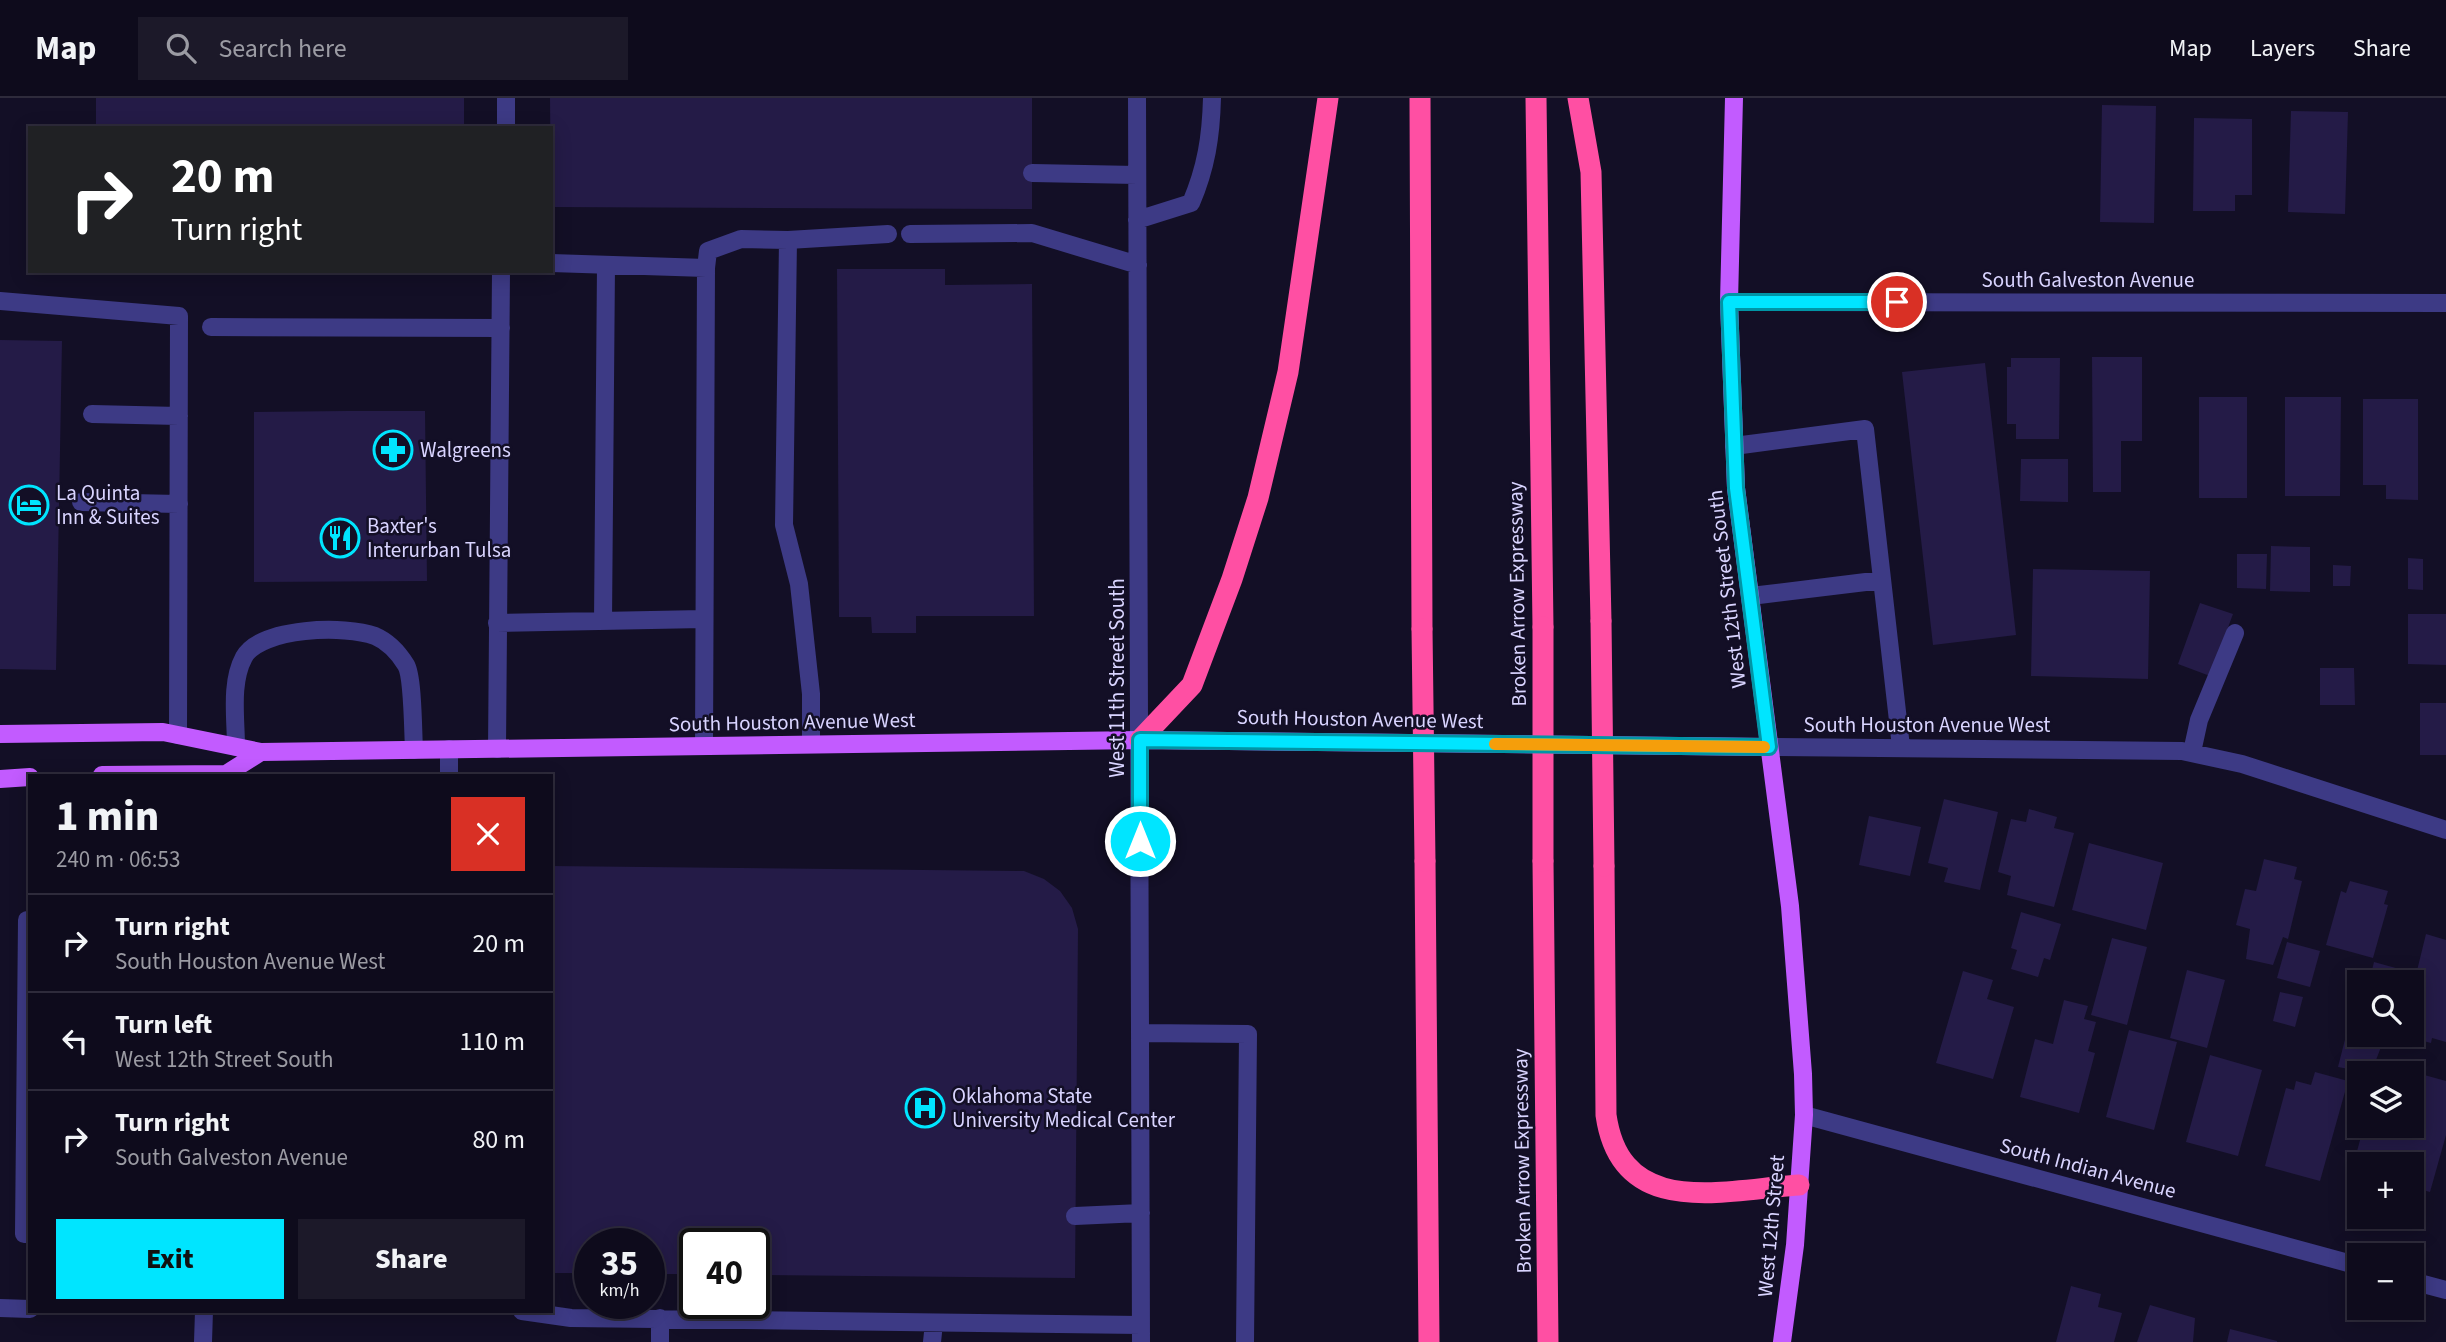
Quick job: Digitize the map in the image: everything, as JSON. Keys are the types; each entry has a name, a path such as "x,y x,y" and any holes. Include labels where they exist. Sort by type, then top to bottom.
{"highway":[{"path":"1140,740 1192,685 1232,579 1258,498 1288,372 1328,98"},
{"path":"1420,98 1429,1342"},
{"name":"Broken Arrow Expressway","path":"1536,98 1548,1342"},
{"path":"1578,98 1591,172 1601,621 1606,1115 1609,1136 1633,1172 1651,1185 1677,1193 1799,1185"}],"main road":[{"name":"West 12th Street South","path":"1734,98 1729,302 1736,488 1790,906 1801,1032 1804,1115"},
{"name":"South Houston Avenue West","path":"0,734 163,732 261,752 1140,740 1769,747"},
{"path":"226,774 261,752"},
{"path":"0,779 28,777"},
{"name":"West 12th Street","path":"1782,1342 1804,1115"}],"street":[{"path":"506,98 506,126"},
{"name":"West 11th Street South","path":"1137,98 1141,1333"},
{"path":"1137,220 1191,203 1205,172 1211,139 1212,98"},
{"path":"1032,173 1137,176"},
{"path":"910,234 1032,233 1138,265"},
{"path":"704,746 708,251 741,239 788,240 888,234"},
{"path":"788,240 783,525 799,584 811,694 811,744"},
{"path":"553,263 706,268"},
{"path":"603,621 606,265"},
{"path":"497,749 501,273"},
{"path":"0,300 179,316 178,735"},
{"name":"South Galveston Avenue","path":"1729,302 2446,303"},
{"path":"211,327 501,328"},
{"path":"92,414 179,416"},
{"path":"1734,446 1865,429 1901,747"},
{"path":"81,502 179,504"},
{"path":"1751,596 1882,580"},
{"path":"497,623 703,619"},
{"path":"236,747 236,676 245,654 261,640 278,634 348,630 374,636 394,647 408,668 414,750"},
{"path":"2192,752 2199,720 2235,634"},
{"name":"South Houston Avenue West","path":"1769,747 2192,752 2242,764 2446,830"},
{"path":"449,749 449,774"},
{"path":"28,920 24,1234 28,1234"},
{"path":"1141,1033 1248,1034 1245,1342"},
{"name":"South Indian Avenue","path":"1804,1115 2347,1263"},
{"path":"1075,1216 1141,1213"},
{"path":"2424,1284 2446,1290"},
{"path":"0,1308 28,1308"},
{"path":"203,1342 204,1313"},
{"path":"536,1313 574,1318"},
{"path":"665,1318 934,1323 1141,1333"},
{"path":"660,1319 660,1342"},
{"path":"932,1342 934,1323"}],"building":[{"path":"96,98 464,98 464,126 96,126"},
{"path":"550,98 1032,98 1032,209 553,207 553,126 550,126"},
{"path":"2102,105 2156,106 2154,223 2100,222"},
{"path":"2291,111 2348,112 2345,214 2288,212"},
{"path":"2194,118 2252,119 2252,195 2235,195 2235,211 2193,211"},
{"path":"837,269 945,269 945,285 1032,284 1034,616 916,616 916,633 872,633 871,617 839,617"},
{"name":"La Quinta Inn & Suites","path":"0,340 62,341 56,670 0,669"},
{"path":"2092,357 2142,357 2142,441 2121,441 2121,492 2093,492"},
{"path":"2011,358 2060,358 2059,439 2016,439 2016,424 2007,424 2007,367 2011,367"},
{"path":"1985,363 2016,635 1933,645 1902,372"},
{"path":"2199,397 2247,397 2247,498 2199,498"},
{"path":"2285,397 2341,397 2340,496 2285,496"},
{"path":"2363,399 2418,399 2418,500 2386,499 2386,485 2363,485"},
{"name":"Baxter's Interurban Tulsa","path":"425,411 427,581 254,582 254,412"},
{"path":"2021,459 2068,459 2068,502 2020,501"},
{"path":"2271,546 2310,547 2310,592 2270,591"},
{"path":"2237,554 2267,554 2266,589 2237,588"},
{"path":"2408,558 2423,559 2423,590 2408,589"},
{"path":"2333,565 2351,566 2350,586 2333,586"},
{"path":"2033,569 2150,571 2148,679 2031,676"},
{"path":"2200,603 2233,614 2210,676 2178,664"},
{"path":"2408,614 2446,614 2446,665 2408,664"},
{"path":"2320,668 2354,668 2355,705 2320,705"},
{"path":"2420,703 2446,703 2446,755 2420,755"},
{"path":"1944,799 1998,812 1980,890 1944,882 1948,868 1928,863"},
{"path":"2029,809 2057,817 2054,828 2074,833 2054,907 2007,895 2011,876 1998,872 2011,819 2026,822"},
{"path":"1869,816 1921,827 1910,876 1859,865"},
{"path":"2089,843 2163,863 2146,930 2072,910"},
{"path":"2264,859 2297,867 2294,879 2302,881 2288,939 2283,937 2273,965 2246,959 2250,929 2236,925 2245,889 2256,891"},
{"path":"553,866 1024,871 1044,879 1060,891 1072,908 1078,929 1075,1278 770,1275 770,1228 679,1228 679,1274 665,1274 665,1228 574,1228 574,1273 553,1273"},
{"path":"2350,881 2388,891 2384,904 2388,905 2373,958 2326,945 2341,891 2346,893"},
{"path":"2021,912 2061,924 2050,960 2044,958 2038,977 2011,969 2017,950 2011,948"},
{"path":"2426,934 2446,940 2446,1042 2432,1038 2431,1043 2424,1041 2424,970 2417,970"},
{"path":"2112,938 2147,947 2127,1025 2091,1015"},
{"path":"2287,942 2320,951 2310,987 2277,978"},
{"path":"2374,962 2403,970 2372,970"},
{"path":"2187,970 2225,980 2207,1048 2170,1038"},
{"path":"1963,971 1993,980 1987,999 2014,1007 1993,1079 1936,1063"},
{"path":"2280,992 2303,997 2295,1027 2273,1021"},
{"path":"2064,1000 2088,1006 2084,1019 2096,1022 2088,1051 2095,1053 2079,1113 2020,1097 2035,1039 2053,1044"},
{"path":"2129,1030 2177,1042 2154,1130 2106,1117"},
{"path":"2347,1032 2347,1047 2381,1047 2376,1061 2347,1061 2347,1069 2338,1067"},
{"path":"2210,1055 2262,1070 2238,1156 2186,1142"},
{"path":"2315,1072 2347,1081 2320,1181 2265,1166 2286,1088 2294,1090 2296,1081 2311,1085"},
{"path":"2424,1075 2446,1081 2446,1135 2430,1192 2424,1190 2424,1152 2357,1152 2361,1138 2424,1138"},
{"path":"2071,1286 2101,1294 2098,1307 2122,1313 2114,1342 2056,1342"},
{"path":"2150,1305 2195,1318 2193,1342 2137,1342"},
{"path":"2230,1329 2277,1341 2277,1342 2227,1342"}],"slow traffic":[{"path":"1495,744 1764,747"}],"place":[{"name":"Walgreens","path":"393,450"},
{"name":"La Quinta Inn & Suites","path":"29,505"},
{"name":"Baxter's Interurban Tulsa","path":"340,538"},
{"name":"Oklahoma State University Medical Center","path":"925,1108"}],"route":[{"path":"1140,841 1140,740 1769,747 1736,488 1729,302 1897,302"}]}
